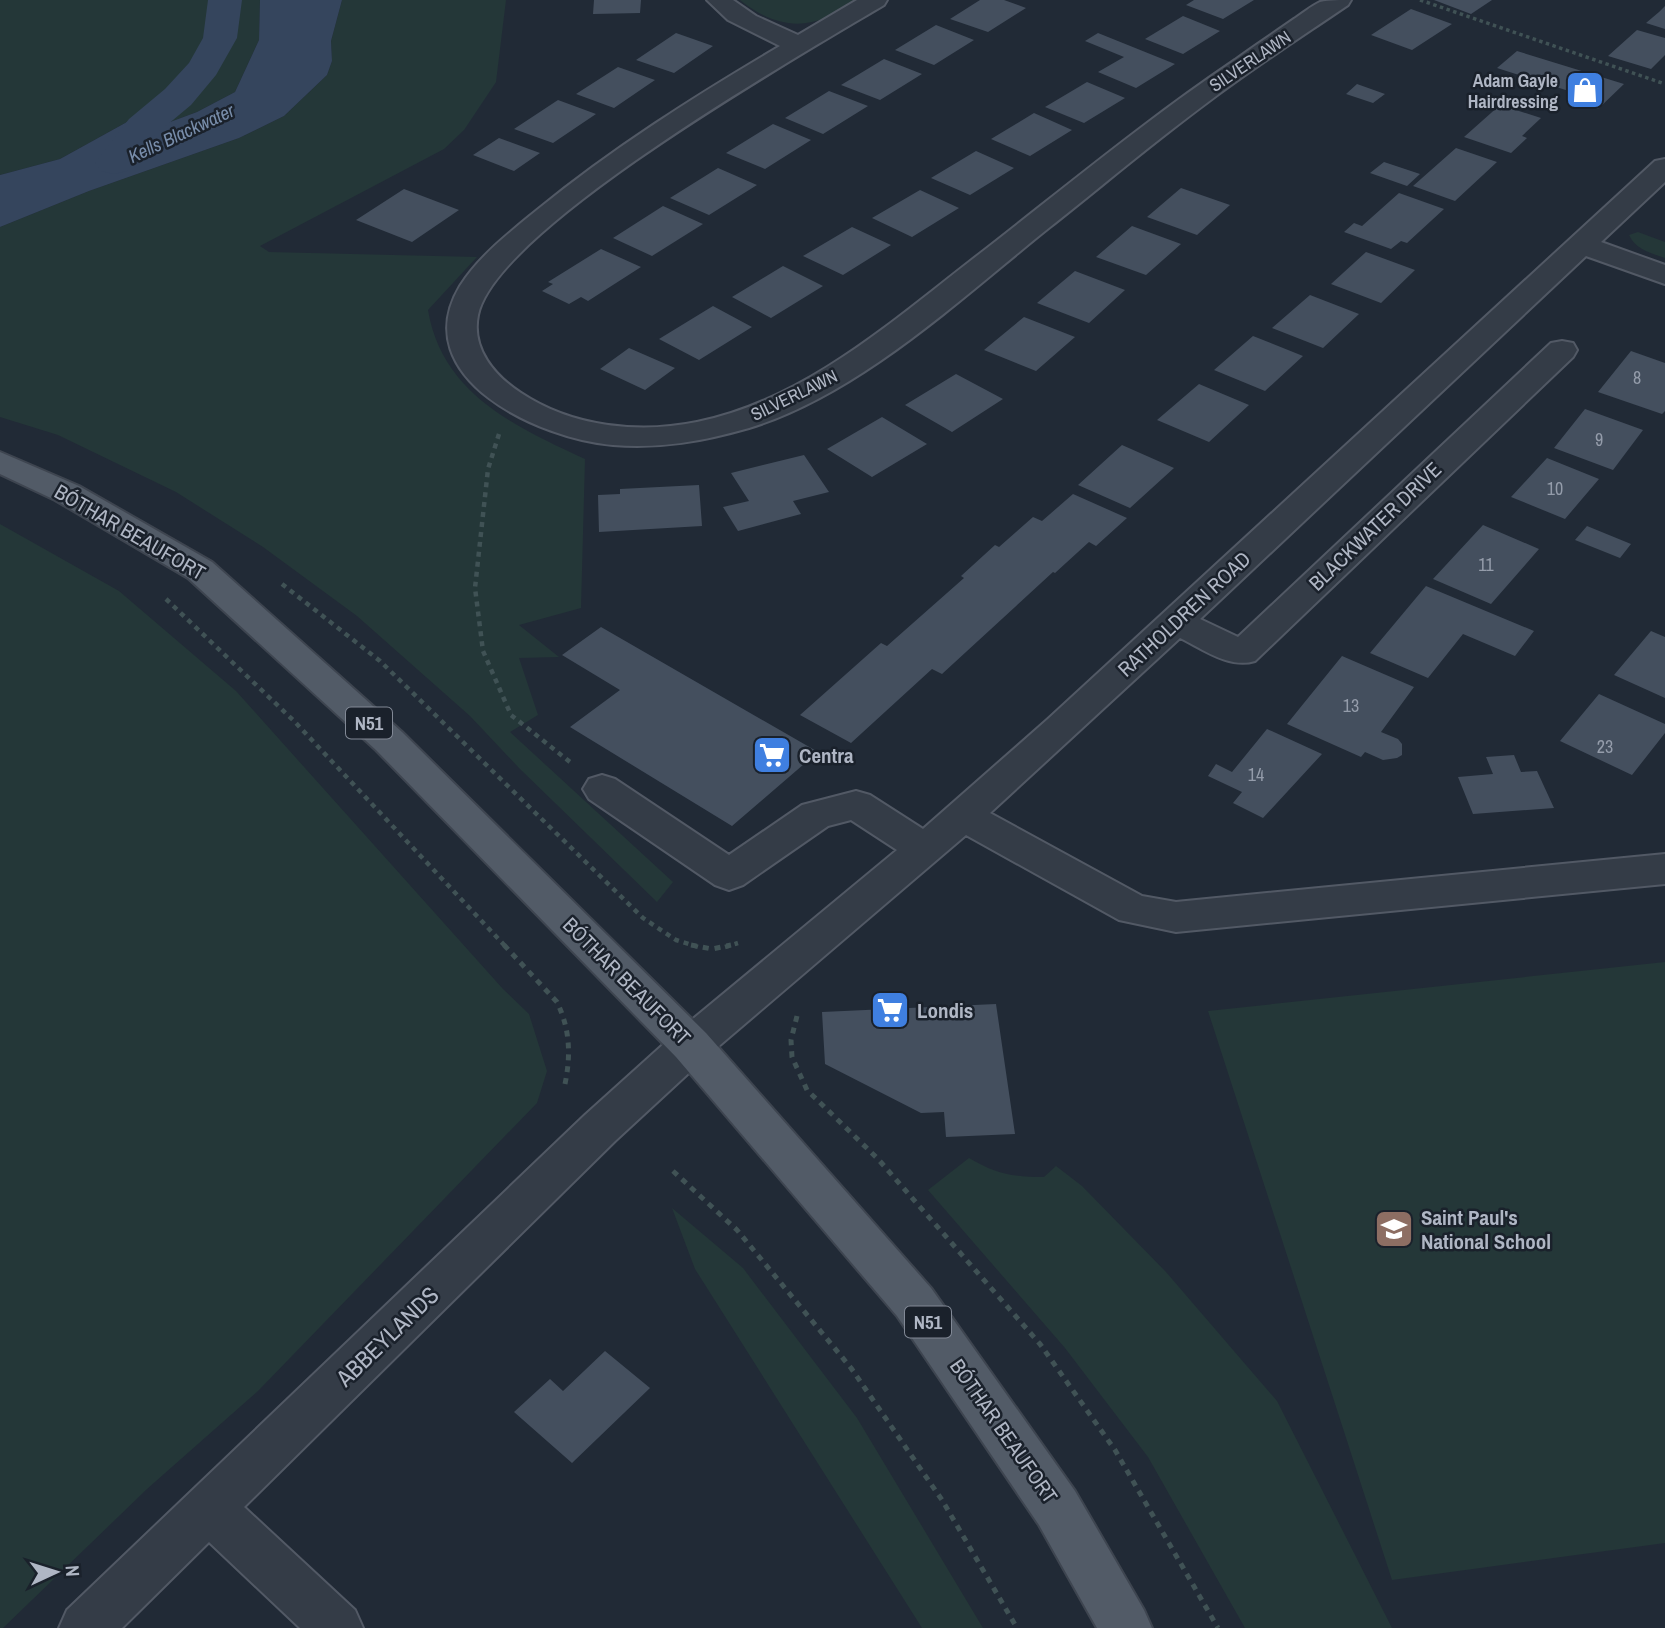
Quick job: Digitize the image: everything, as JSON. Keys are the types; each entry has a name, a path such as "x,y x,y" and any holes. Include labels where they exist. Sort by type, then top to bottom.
{"main road":[{"name":"BÓTHAR BEAUFORT","path":"0,462 67,493 200,570 389,741 691,1045 914,1302 1057,1508 1126,1628"}],"street":[{"path":"719,0 730,12 800,44"},
{"name":"SILVERLAWN","path":"875,0 648,139 574,192 508,250 472,290 459,323 470,362 496,390 524,409 578,430 633,439 689,434 752,417 805,394 858,362 895,334 1200,95 1339,0"},
{"name":"RATHOLDREN ROAD","path":"691,1045 963,816 1176,622 1665,167"},
{"path":"1581,245 1665,275"},
{"name":"BLACKWATER DRIVE","path":"1176,622 1242,653 1562,350"},
{"path":"603,789 729,875 816,815 856,805 925,849"},
{"path":"963,816 1133,909 1176,917 1665,869"},
{"name":"ABBEYLANDS","path":"85,1628 591,1137 691,1045"},
{"path":"209,1507 337,1628"}],"path":[{"path":"1420,0 1665,83"},
{"path":"524,409 513,415 496,437 488,469 475,588 483,651 511,715 603,789"},
{"path":"164,597 294,721 557,1002 569,1035 569,1069 565,1084"},
{"path":"721,948 748,938"},
{"path":"802,1008 790,1040 792,1057 807,1090 889,1173 1040,1344 1115,1450 1218,1628"},
{"path":"673,1171 737,1230 851,1367 942,1500 1017,1628"}],"shaded area":[{"path":"0,0 260,0 259,40 235,92 197,112 162,125 136,117 60,159 0,175"},
{"path":"342,0 506,0 496,82 464,130 444,149 260,246 269,252 477,257 428,310 436,339 449,364 466,386 486,404 533,434 585,459 581,608 519,625 559,657 519,658 538,715 510,732 673,882 657,902 519,768 470,716 357,616 263,547 176,492 58,435 0,417 0,227 89,191 239,138 284,116 327,75 332,61 331,41"},
{"path":"740,0 857,0 827,17 798,24 770,18"},
{"path":"1638,232 1665,242 1665,258 1636,244 1629,235"},
{"path":"0,524 119,591 236,691 503,989 529,1014 547,1071 537,1103 258,1391 147,1489 3,1628 0,1628"},
{"path":"1665,962 1665,1543 1392,1580 1208,1011"},
{"path":"969,1158 1005,1174 1023,1176 1044,1177 1056,1166 1082,1186 1166,1272 1277,1401 1392,1628 1245,1628 1148,1457 1065,1348 928,1190"},
{"path":"672,1208 743,1268 857,1418 983,1628 922,1628 695,1269"}],"water":[{"name":"Kells Blackwater","path":"260,0 342,0 331,41 332,61 327,75 284,116 239,138 89,191 0,227 0,175 60,159 136,117 162,125 197,112 235,92 259,40"}],"building":[{"path":"594,0 641,0 640,13 593,14"},
{"path":"980,0 1004,0 1026,8 988,32 950,19"},
{"path":"1194,0 1254,0 1223,19 1186,5"},
{"path":"1434,0 1492,0 1471,14"},
{"path":"1665,6 1665,29 1646,23 1659,12"},
{"path":"1411,9 1452,24 1412,50 1371,35"},
{"path":"1183,16 1220,31 1183,54 1145,39"},
{"path":"936,25 974,40 934,65 895,50"},
{"path":"1637,30 1665,38 1665,55 1651,69 1608,56"},
{"path":"676,33 713,46 674,73 636,60"},
{"path":"1098,33 1175,64 1136,88 1098,72 1124,57 1085,41"},
{"path":"1517,51 1624,84 1598,109 1566,98 1572,92 1497,68"},
{"path":"884,59 922,74 880,100 841,85"},
{"path":"618,67 655,80 614,108 576,94"},
{"path":"1087,82 1125,98 1084,123 1045,107"},
{"path":"1357,84 1385,94 1373,103 1346,94"},
{"path":"829,91 868,106 823,134 785,118"},
{"path":"558,100 596,114 553,143 514,129"},
{"path":"1500,105 1541,118 1522,136 1527,138 1511,153 1464,137"},
{"path":"1034,113 1072,130 1030,156 991,139"},
{"path":"773,124 811,140 765,169 726,153"},
{"path":"499,138 540,153 514,171 473,155"},
{"path":"1456,148 1497,162 1455,201 1413,186"},
{"path":"976,151 1014,168 970,195 931,178"},
{"path":"1384,162 1420,174 1407,186 1370,173"},
{"path":"718,168 757,185 709,215 670,198"},
{"path":"1181,188 1230,205 1197,235 1147,217"},
{"path":"404,189 459,210 412,242 356,220"},
{"path":"920,190 959,208 912,237 872,218"},
{"path":"1399,193 1444,209 1407,243 1401,241 1391,249 1344,232 1354,223 1362,226"},
{"path":"663,206 703,224 652,256 613,238"},
{"path":"1132,226 1181,244 1146,275 1096,257"},
{"path":"852,227 891,245 843,275 803,256"},
{"path":"601,249 641,267 588,301 581,297 569,304 542,291 553,284 548,282"},
{"path":"1366,252 1415,270 1381,303 1331,284"},
{"path":"783,266 823,286 771,318 732,297"},
{"path":"1075,271 1125,290 1089,323 1037,303"},
{"path":"1310,295 1359,314 1323,348 1272,328"},
{"path":"713,306 752,327 699,360 659,339"},
{"path":"1024,317 1075,337 1036,371 984,350"},
{"path":"1253,336 1303,356 1265,391 1214,370"},
{"path":"629,348 675,368 645,390 600,369"},
{"path":"1631,351 1665,363 1665,411 1662,414 1598,392"},
{"path":"956,374 1003,399 952,432 905,405"},
{"path":"1199,384 1249,405 1209,442 1157,420"},
{"path":"1585,409 1643,430 1613,470 1554,448"},
{"path":"882,417 927,444 872,477 827,449"},
{"path":"1122,445 1174,468 1130,508 1078,485"},
{"path":"804,455 829,492 793,501 801,514 738,531 723,507 749,501 731,473"},
{"path":"1547,458 1599,479 1565,519 1511,497"},
{"path":"699,485 702,526 599,532 598,495 620,494 620,489"},
{"path":"1073,494 1127,518 1096,546 1089,542 1053,572 942,674 932,669 851,743 800,715 881,643 887,646 964,578 961,576 995,545 999,547 1033,517 1042,521"},
{"path":"1483,525 1539,549 1491,604 1433,579"},
{"path":"1587,526 1631,544 1620,558 1575,540"},
{"path":"1426,586 1534,631 1515,656 1463,634 1428,678 1370,653"},
{"path":"601,627 818,752 732,826 570,727 620,690 562,655"},
{"path":"1651,631 1665,637 1665,698 1614,675"},
{"path":"1342,656 1414,687 1381,732 1398,739 1402,744 1402,755 1397,758 1383,760 1365,752 1361,757 1287,724"},
{"path":"1599,694 1665,724 1665,733 1632,775 1560,741"},
{"path":"1267,729 1322,754 1263,818 1233,803 1242,792 1208,776 1216,764 1232,772"},
{"path":"1514,755 1521,772 1537,771 1554,808 1473,814 1458,777 1493,774 1486,757"},
{"path":"996,1004 1015,1134 946,1137 944,1112 921,1113 825,1064 822,1012"},
{"path":"605,1351 650,1388 572,1463 514,1412 550,1379 563,1391"}],"waterway":[{"name":"Kells Blackwater","path":"114,163 142,127 178,97 204,68 220,38 225,0"}],"place":[{"name":"Adam Gayle Hairdressing","path":"1585,90"},
{"name":"Centra","path":"772,755"},
{"name":"Londis","path":"890,1010"},
{"name":"Saint Paul's National School","path":"1394,1229"}]}
